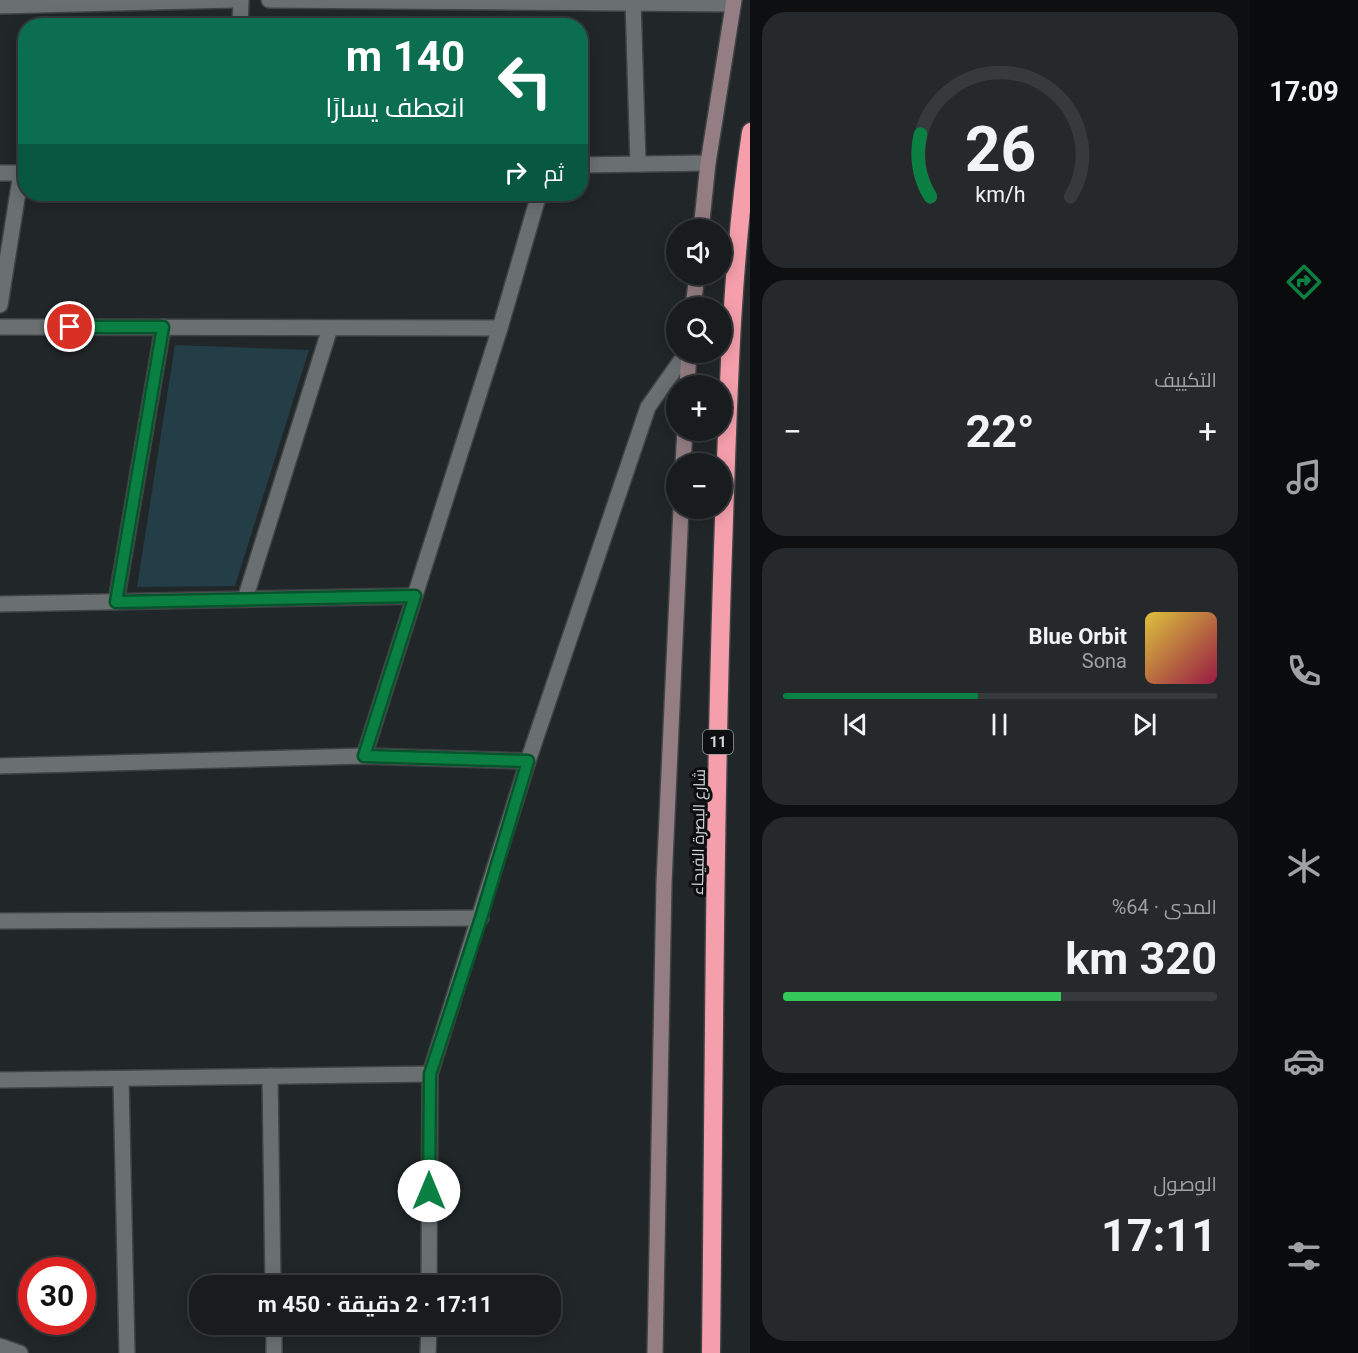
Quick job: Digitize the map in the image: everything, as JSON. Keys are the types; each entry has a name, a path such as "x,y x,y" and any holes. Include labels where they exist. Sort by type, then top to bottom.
{"highway":[{"name":"شارع البصرة الفيحاء","path":"729,297 750,132"},
{"name":"شارع البصرة الفيحاء","path":"711,1353 726,363"}],"main road":[{"path":"702,219 708,163 733,2"},
{"path":"655,1353 664,883 681,519"}],"street":[{"path":"0,6 232,0"},
{"path":"240,18 241,0"},
{"path":"269,0 733,2"},
{"path":"633,1 638,164"},
{"path":"588,165 708,163"},
{"path":"0,173 18,173"},
{"path":"0,305 18,201"},
{"path":"364,756 500,328 537,201"},
{"path":"0,327 500,328"},
{"path":"116,602 163,327"},
{"path":"245,599 330,328"},
{"path":"429,1275 430,1074 481,918 528,761 648,407 680,363"},
{"path":"0,604 415,596"},
{"path":"0,765 364,756 528,761"},
{"path":"0,921 481,918"},
{"path":"0,1080 430,1074"},
{"path":"270,1076 273,1275"},
{"path":"121,1078 127,1353"},
{"path":"274,1335 274,1353"},
{"path":"428,1353 429,1335"},
{"path":"0,1346 20,1353"}],"shaded area":[{"path":"175,345 309,350 235,586 137,587"}],"route":[{"path":"70,327 163,327 116,602 415,596 364,756 528,761 481,918 430,1074 429,1191"}]}
